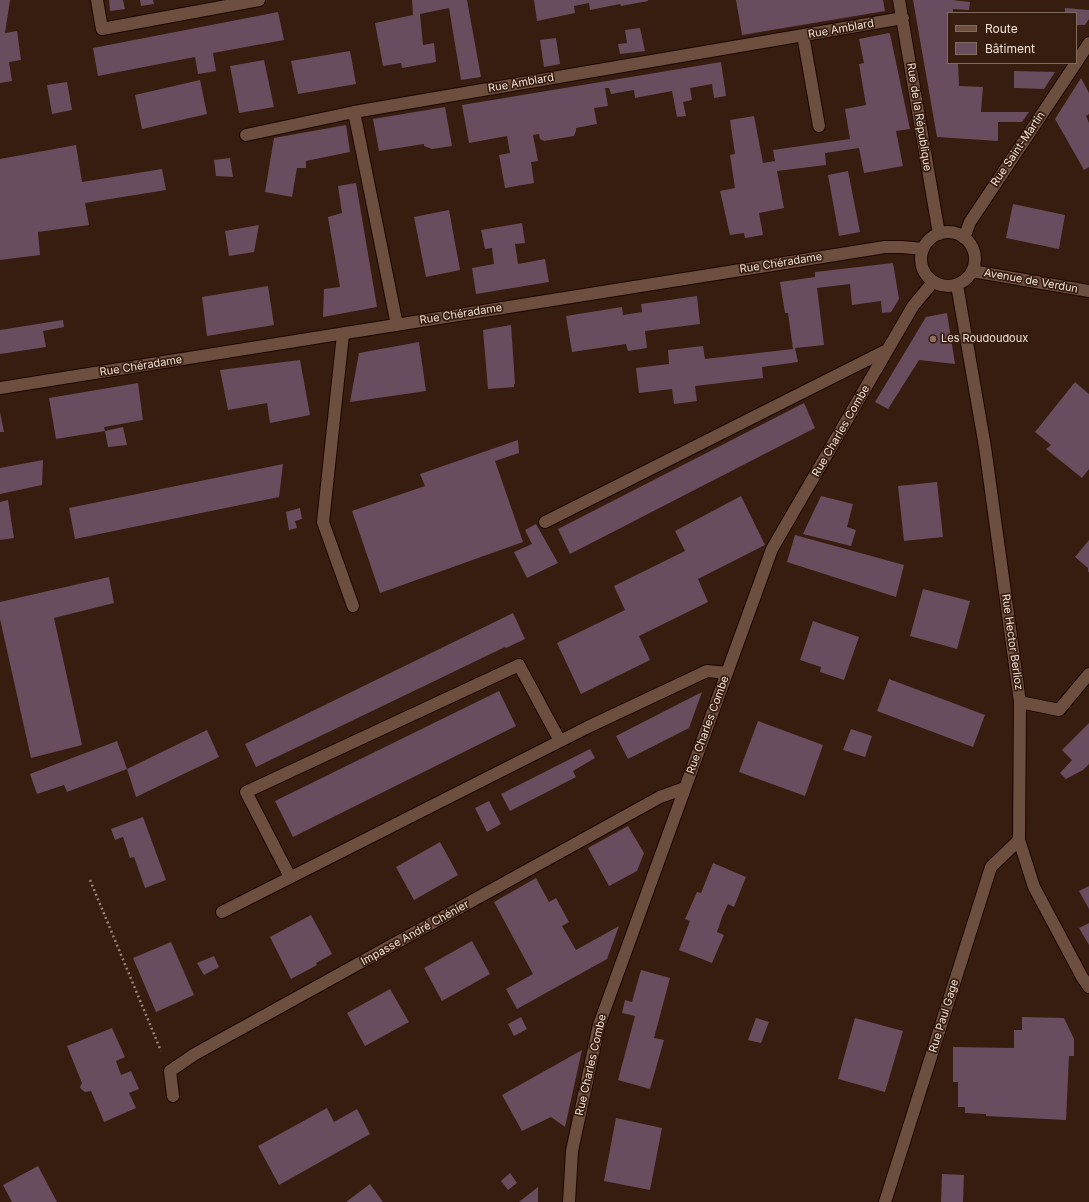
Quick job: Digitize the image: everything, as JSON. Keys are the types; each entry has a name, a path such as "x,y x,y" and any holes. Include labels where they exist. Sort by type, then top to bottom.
{"street":[{"path":"97,0 102,29 258,0"},
{"name":"Rue de la République","path":"899,0 939,234"},
{"name":"Rue Amblard","path":"246,135 354,112 903,18"},
{"path":"803,35 819,126"},
{"name":"Rue Saint-Martin","path":"1077,61 1089,43"},
{"name":"Rue Saint-Martin","path":"964,238 970,222 1075,64"},
{"path":"354,112 397,325"},
{"path":"948,232 964,238 974,253 972,271 965,280 957,285 944,286 933,282 924,273 920,261 923,249 932,237 939,234 948,232"},
{"name":"Rue Chéradame","path":"0,388 885,246 902,246 923,249"},
{"name":"Avenue de Verdun","path":"972,271 1089,291"},
{"name":"Rue Charles Combe","path":"569,1202 572,1151 599,1025 772,549 913,306 933,282"},
{"name":"Rue Hector Berlioz","path":"957,285 985,447 1020,702 1019,840 1034,887 1082,977 1089,987"},
{"path":"343,334 323,522 353,606"},
{"path":"545,522 888,350"},
{"path":"290,877 246,792 519,665 560,741"},
{"path":"222,912 560,741 707,671 727,673"},
{"path":"1020,702 1059,710 1089,674"},
{"name":"Impasse André Chénier","path":"170,1071 195,1054 653,801 685,788"},
{"name":"Rue Paul Gage","path":"885,1202 991,867 1019,840"},
{"path":"170,1071 173,1096"}],"path":[{"path":"90,880 170,1071"}],"building":[{"path":"0,0 10,0 5,33 17,31 21,60 9,62 12,81 0,83"},
{"path":"109,0 123,0 125,9 110,11"},
{"path":"140,0 153,0 154,4 141,6"},
{"path":"412,0 467,0 481,77 461,80 449,8 420,14 423,45 434,43 436,62 402,68 401,63 383,66 375,23 413,15"},
{"path":"534,0 648,1 621,6 620,4 590,10 589,3 574,6 575,13 537,21"},
{"path":"736,0 883,0 885,11 742,35"},
{"path":"913,0 952,0 970,2 969,10 953,9 953,12 947,12 947,64 958,64 959,86 983,87 981,112 1029,112 1022,122 998,122 998,141 937,137"},
{"path":"1065,8 1089,10 1089,19 1085,25 1077,25 1077,12 1065,12"},
{"path":"278,12 284,40 213,53 216,71 198,74 195,57 98,76 93,48"},
{"path":"640,28 645,51 620,54 618,44 627,43 625,30"},
{"path":"889,33 910,129 896,131 903,166 864,173 859,148 825,153 826,165 777,171 784,208 759,213 763,235 745,238 744,233 730,235 720,191 735,188 730,155 735,154 730,120 754,116 763,163 775,161 773,150 850,139 845,109 866,105 859,64 864,63 859,39"},
{"path":"556,38 560,64 544,67 540,40"},
{"path":"350,51 356,84 298,94 291,61"},
{"path":"264,60 274,107 239,113 230,66"},
{"path":"721,62 726,96 714,98 712,84 690,88 692,100 683,102 686,116 677,117 672,91 635,98 634,90 611,94 609,88 605,88 608,106 594,108 597,124 576,128 574,136 544,141 540,139 539,134 533,135 538,161 531,162 534,183 505,188 499,155 510,153 507,136 469,143 462,105"},
{"path":"1014,71 1055,72 1044,89 1014,88"},
{"path":"1081,78 1089,93 1089,114 1086,116 1089,123 1089,167 1084,170 1055,119"},
{"path":"200,80 207,114 142,129 135,95"},
{"path":"67,82 72,110 52,114 47,85"},
{"path":"445,107 452,146 432,149 424,146 424,144 379,151 373,119"},
{"path":"346,125 350,152 306,161 306,168 297,168 292,197 265,192 274,138"},
{"path":"76,145 82,182 162,169 166,190 85,203 89,225 38,232 40,255 0,260 0,159"},
{"path":"230,158 233,177 216,176 214,160"},
{"path":"848,171 860,232 839,236 828,175"},
{"path":"356,183 377,307 323,317 324,289 340,287 328,217 342,213 338,186"},
{"path":"1013,204 1065,215 1059,249 1006,238"},
{"path":"449,210 460,270 426,277 414,217"},
{"path":"522,223 525,243 515,244 518,264 545,259 549,282 476,294 472,268 494,264 492,248 485,249 481,230"},
{"path":"259,225 254,252 229,256 225,231"},
{"path":"893,263 899,299 891,312 882,313 881,301 852,305 850,284 817,288 824,345 795,348 798,362 762,367 763,378 695,386 697,401 674,404 672,389 639,393 636,368 669,364 668,350 703,346 705,359 793,349 788,313 785,313 780,282 815,277 815,272"},
{"path":"268,286 274,325 207,336 202,297"},
{"path":"697,296 700,324 645,331 647,348 628,351 626,344 572,352 566,316 622,307 623,315 642,312 641,304"},
{"path":"947,313 955,364 919,360 888,409 875,402 926,317"},
{"path":"63,320 64,327 43,331 46,347 0,354 0,330"},
{"path":"511,325 514,387 488,389 483,330"},
{"path":"419,342 426,391 350,402 359,353"},
{"path":"300,360 310,415 270,423 267,403 228,410 220,370"},
{"path":"1075,382 1089,394 1089,469 1082,478 1046,449 1051,445 1035,432"},
{"path":"138,383 143,420 104,427 105,431 56,439 49,398"},
{"path":"804,403 815,428 570,554 558,529"},
{"path":"0,412 4,432 0,432"},
{"path":"123,427 127,445 108,447 105,431"},
{"path":"518,440 519,453 495,461 523,542 380,593 352,511 425,486 420,474"},
{"path":"43,460 42,485 0,494 0,468"},
{"path":"283,464 279,497 75,539 69,508"},
{"path":"937,482 943,537 904,541 898,486"},
{"path":"741,496 765,545 698,579 708,602 639,636 650,660 581,694 557,643 625,610 614,586 685,551 675,531"},
{"path":"821,496 853,504 847,527 856,530 851,546 803,534"},
{"path":"8,500 14,538 0,540 0,502"},
{"path":"300,508 302,519 295,521 297,528 289,530 286,512"},
{"path":"536,524 558,563 527,578 514,552 532,544 525,530"},
{"path":"795,535 904,565 896,597 787,562"},
{"path":"1089,540 1088,572 1088,568 1075,557"},
{"path":"109,577 114,603 54,618 82,745 31,758 0,619 0,602"},
{"path":"923,589 970,601 957,649 910,636"},
{"path":"513,613 525,639 506,648 505,647 256,767 245,744"},
{"path":"813,621 859,637 844,680 820,672 821,667 800,660"},
{"path":"889,679 985,715 973,747 877,711"},
{"path":"499,691 516,726 293,837 275,801"},
{"path":"702,692 689,728 628,759 616,736"},
{"path":"758,721 823,745 805,796 739,772"},
{"path":"1089,723 1089,764 1083,770 1066,779 1060,773 1072,760 1062,750"},
{"path":"851,729 872,736 865,757 843,750"},
{"path":"207,730 219,757 136,797 127,769"},
{"path":"117,741 127,769 67,792 64,785 37,794 30,774"},
{"path":"590,749 595,758 573,771 576,777 510,811 501,794"},
{"path":"489,801 501,824 487,832 475,808"},
{"path":"143,817 166,880 145,888 134,857 130,858 123,837 115,840 111,829"},
{"path":"628,826 644,853 637,871 609,886 588,848"},
{"path":"440,842 458,875 414,900 396,867"},
{"path":"713,863 746,877 734,907 728,904 722,917 717,932 724,935 712,963 679,950 690,921 685,919 697,892 701,893"},
{"path":"536,878 549,902 556,898 569,922 562,926 576,950 619,926 607,959 517,1009 506,989 533,974 494,902"},
{"path":"1089,886 1089,909 1079,891"},
{"path":"311,915 332,954 316,963 317,965 291,979 270,937"},
{"path":"1089,923 1089,945 1079,928"},
{"path":"472,941 490,974 442,1001 424,968"},
{"path":"171,942 194,995 156,1012 133,958"},
{"path":"214,956 219,967 204,975 197,963"},
{"path":"641,970 670,978 654,1038 664,1040 650,1089 618,1080 635,1016 622,1013 625,1000 632,1002"},
{"path":"390,989 409,1022 365,1046 347,1013"},
{"path":"521,1017 527,1029 514,1036 508,1024"},
{"path":"1022,1017 1064,1018 1074,1039 1074,1056 1069,1056 1066,1120 986,1116 986,1114 965,1113 965,1107 958,1107 958,1082 953,1082 953,1047 1014,1048 1014,1030 1022,1030"},
{"path":"756,1018 769,1022 761,1043 748,1040"},
{"path":"855,1018 903,1031 885,1092 838,1079"},
{"path":"112,1028 125,1057 116,1061 121,1075 131,1071 139,1089 129,1093 136,1108 104,1122 91,1091 85,1092 80,1087 82,1083 67,1046"},
{"path":"582,1050 565,1127 551,1117 522,1131 502,1095"},
{"path":"327,1108 334,1122 357,1109 370,1134 279,1185 258,1146"},
{"path":"616,1118 662,1128 650,1190 604,1181"},
{"path":"38,1166 57,1202 12,1202 3,1185"},
{"path":"510,1173 517,1183 508,1190 501,1181"},
{"path":"942,1174 964,1175 963,1202 941,1202"},
{"path":"370,1184 383,1202 346,1202"},
{"path":"538,1187 538,1202 519,1202"}],"place":[{"name":"Les Roudoudoux","path":"933,339"}]}
